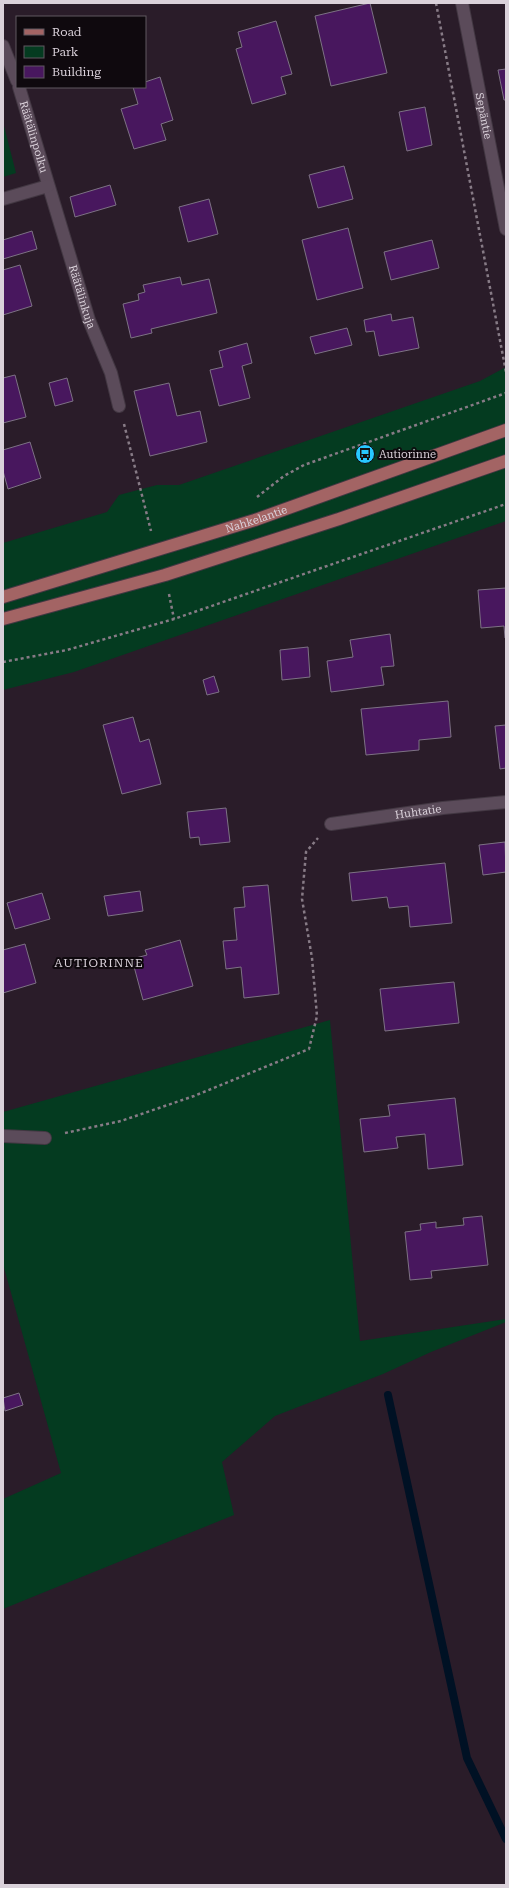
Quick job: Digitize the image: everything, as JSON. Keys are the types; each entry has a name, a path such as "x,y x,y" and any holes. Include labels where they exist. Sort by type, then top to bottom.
{"main road":[{"name":"Nahkelantie","path":"3,596 255,520 506,430"},
{"path":"3,619 165,575 339,519 506,461"}],"street":[{"name":"Sepäntie","path":"462,3 504,208 506,229"},
{"path":"3,46 16,78"},
{"name":"Räätälinpolku","path":"19,88 48,186"},
{"path":"3,199 48,186"},
{"name":"Räätälinkuja","path":"48,186 88,320 111,373 119,406"},
{"name":"Huhtatie","path":"331,824 443,808 506,802"},
{"path":"3,1136 45,1138"}],"path":[{"path":"436,3 506,372"},
{"path":"254,498 304,465 506,393"},
{"path":"119,406 152,533 144,535"},
{"path":"3,662 67,650 174,619 506,504"},
{"path":"165,575 174,619"},
{"path":"45,1138 121,1121 194,1096 309,1050 317,1016 312,958 302,899 306,852 331,824"}],"green space":[{"path":"3,122 16,173 3,177"},
{"path":"506,367 506,521 74,672 3,690 3,543 107,512 119,495 157,485 179,485 480,381"},
{"path":"330,1020 360,1341 506,1319 506,1322 431,1352 383,1374 275,1416 222,1462 234,1515 3,1609 3,1499 61,1473 3,1264 3,1112"}],"building":[{"path":"370,3 387,73 331,86 315,16"},
{"path":"276,21 292,74 281,77 286,94 252,104 236,49 242,47 238,32"},
{"path":"506,69 506,100 504,100 498,70"},
{"path":"160,77 173,120 161,124 166,140 134,149 121,109 138,104 133,88 146,88 146,82"},
{"path":"425,107 432,145 407,151 399,112"},
{"path":"344,166 353,199 318,208 309,175"},
{"path":"110,185 116,205 75,217 70,197"},
{"path":"209,199 218,234 188,242 179,207"},
{"path":"348,228 363,288 317,300 302,240"},
{"path":"32,231 37,249 3,259 3,240"},
{"path":"432,240 439,268 391,280 384,252"},
{"path":"20,265 32,306 3,315 3,270"},
{"path":"180,277 182,285 209,279 217,313 151,329 152,333 131,338 123,304 139,300 138,294 145,292 143,285"},
{"path":"391,314 392,321 413,317 419,348 379,356 374,331 366,332 364,320"},
{"path":"347,328 352,345 315,354 310,337"},
{"path":"247,343 252,363 242,366 250,398 219,406 210,370 223,367 219,351"},
{"path":"15,375 26,417 3,423 3,378"},
{"path":"67,378 73,401 55,406 49,383"},
{"path":"169,383 177,416 200,411 207,442 150,456 134,391"},
{"path":"30,442 41,478 8,489 3,471 3,450"},
{"path":"506,588 505,638 504,626 481,628 478,590"},
{"path":"390,634 394,666 381,667 384,685 331,692 327,661 353,657 350,640"},
{"path":"308,647 310,677 282,680 280,650"},
{"path":"214,676 219,692 207,695 203,680"},
{"path":"448,701 451,737 419,740 419,750 366,755 361,709"},
{"path":"133,717 140,742 149,739 161,784 122,794 103,725"},
{"path":"506,725 506,768 500,769 495,726"},
{"path":"226,808 230,842 200,845 199,837 190,838 187,812"},
{"path":"505,842 506,872 483,875 479,845"},
{"path":"445,863 452,923 410,927 408,906 389,908 387,897 352,901 349,873"},
{"path":"268,885 279,994 244,998 241,967 226,969 223,941 237,940 234,908 245,907 243,887"},
{"path":"140,891 143,911 108,916 104,896"},
{"path":"42,893 50,919 15,929 7,903"},
{"path":"180,940 193,986 143,1000 132,959 147,955 145,950"},
{"path":"25,944 36,983 3,993 3,950"},
{"path":"454,982 459,1023 385,1031 380,989"},
{"path":"455,1098 463,1165 428,1169 425,1134 396,1137 398,1148 364,1152 360,1119 390,1116 388,1105"},
{"path":"482,1216 488,1265 431,1271 432,1278 410,1280 405,1232 421,1230 420,1224 436,1222 436,1228 464,1225 463,1218"},
{"path":"19,1393 23,1405 5,1411 3,1398"}],"waterway":[{"path":"388,1395 467,1758 506,1839"}],"place":[{"name":"Autiorinne","path":"365,454"}],"district":[{"name":"AUTIORINNE","path":"99,963"}]}
